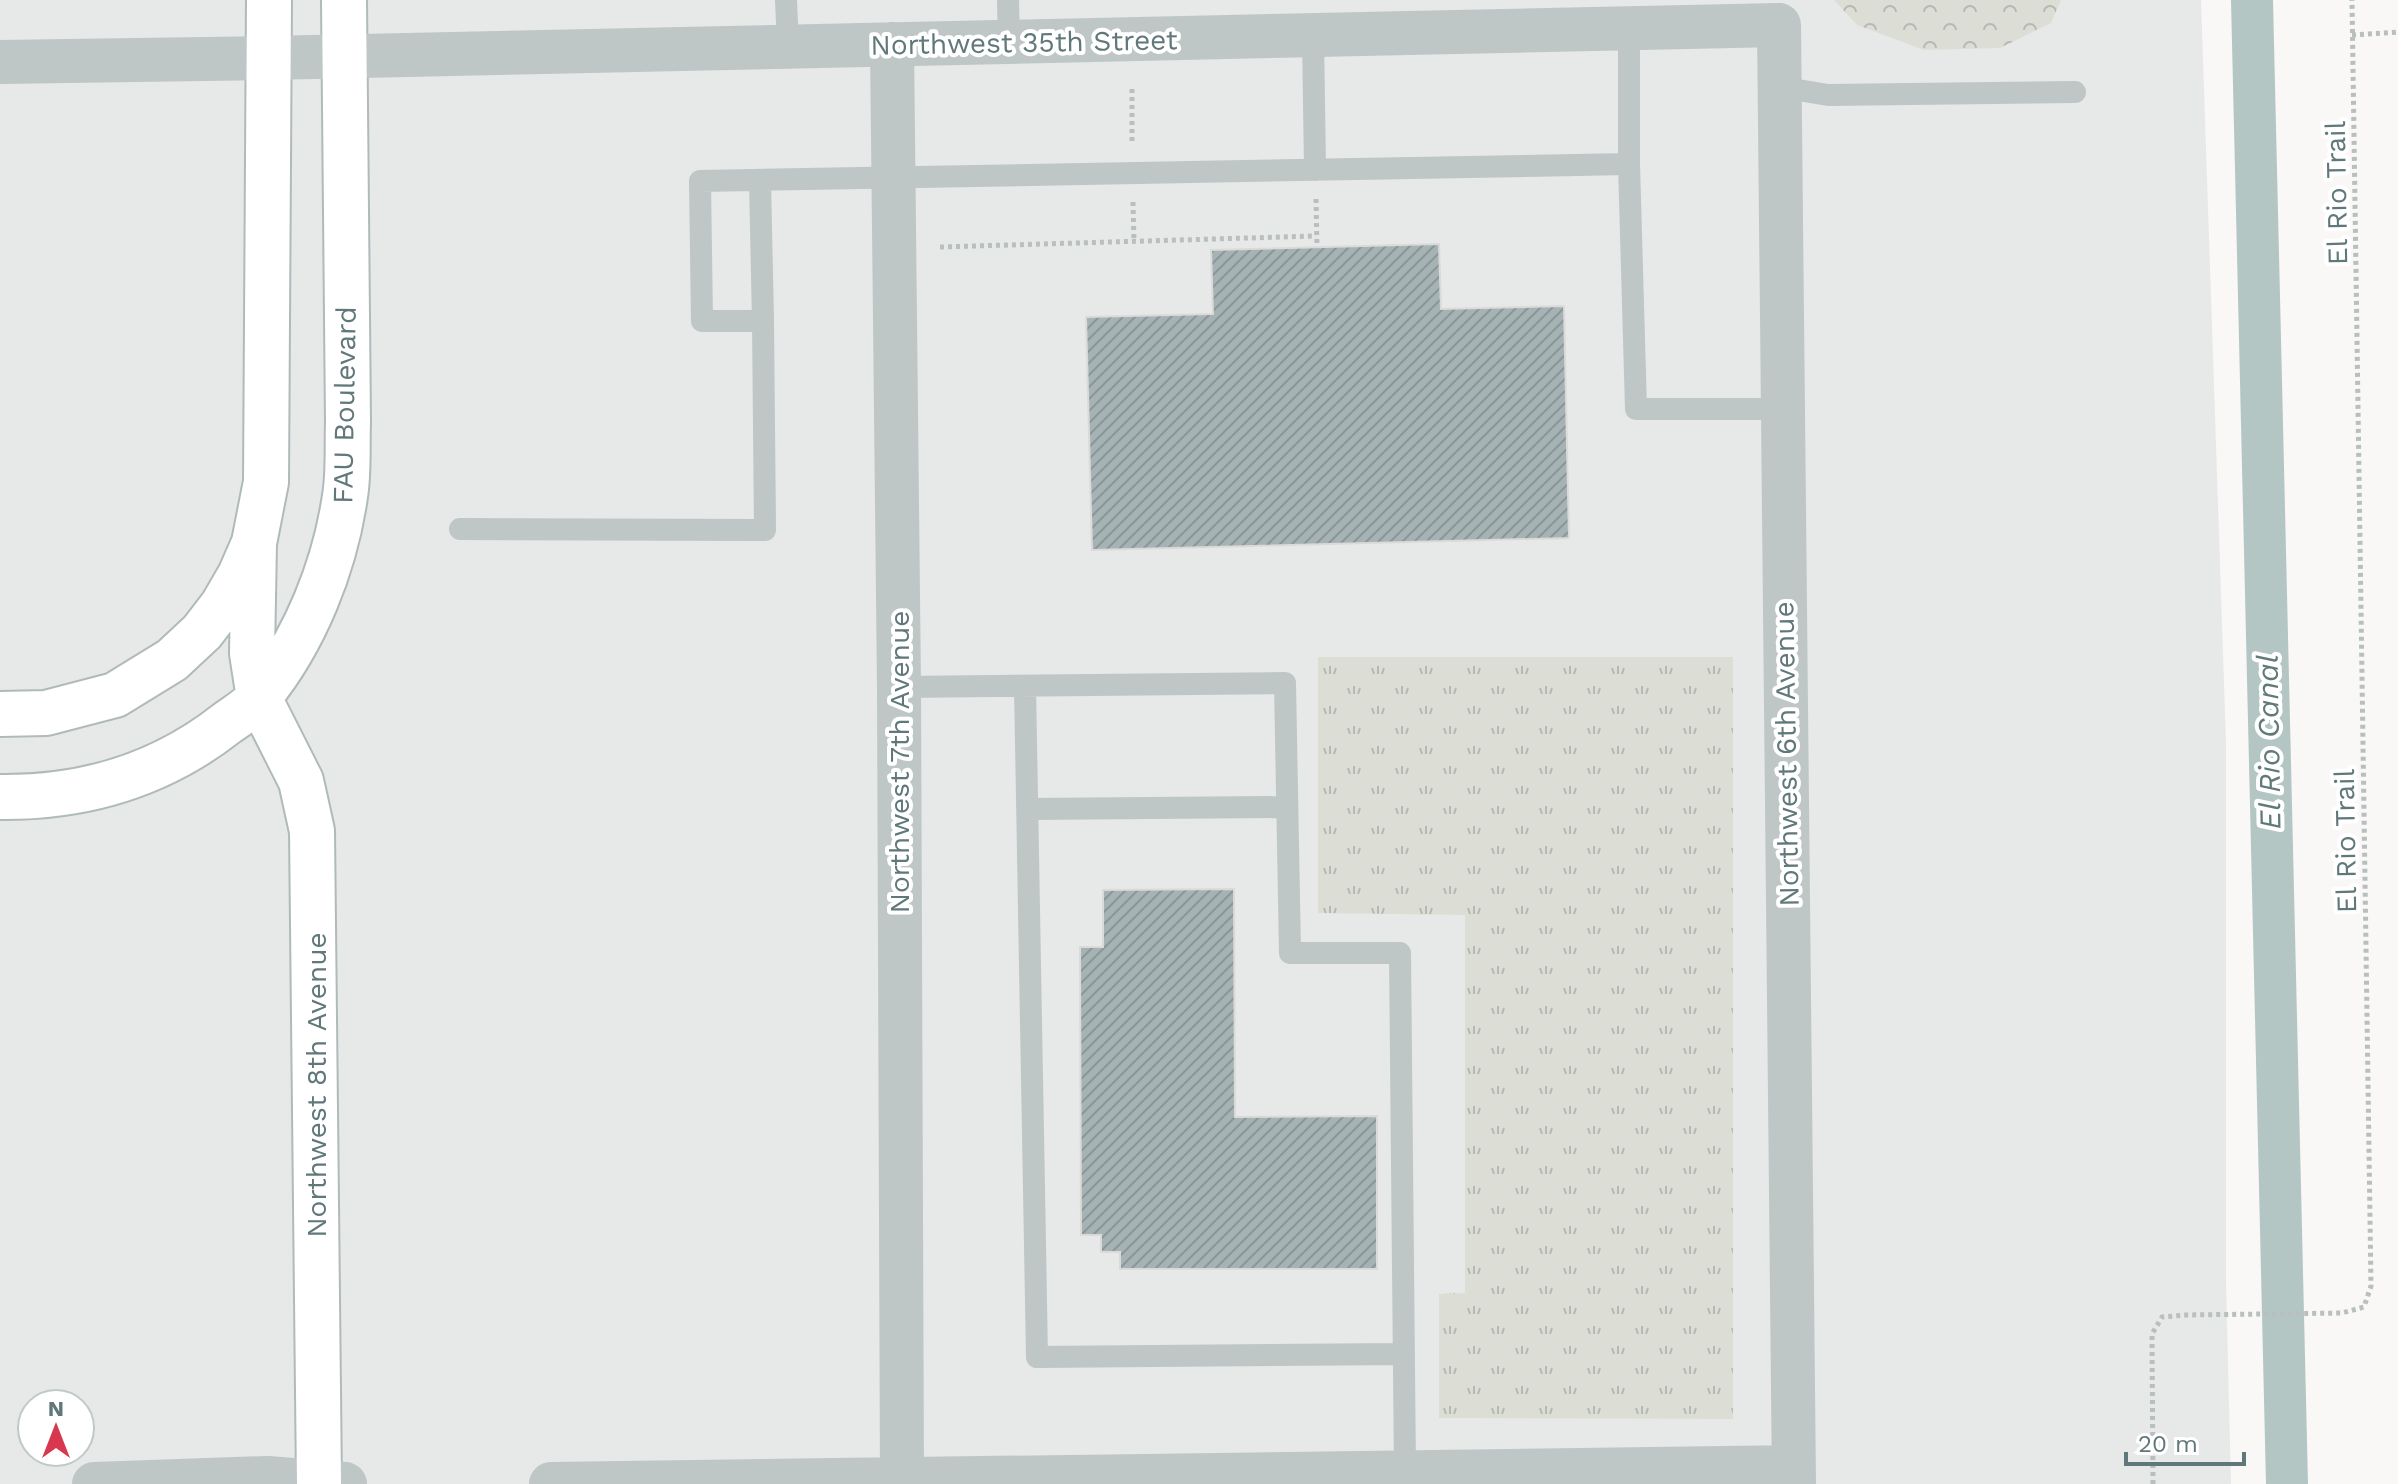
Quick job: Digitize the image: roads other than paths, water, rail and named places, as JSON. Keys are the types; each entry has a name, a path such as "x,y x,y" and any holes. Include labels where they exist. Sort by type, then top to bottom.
{"street":[{"path":"0,714 46,713 115,695 172,660 202,632 222,606 254,543 266,482 269,0"},
{"name":"FAU Boulevard","path":"0,797 47,795 118,782 181,756 259,698 288,657 319,592 331,562 346,493 344,0"},
{"name":"Northwest 35th Street","path":"0,62 892,44 1009,21 1313,35 1566,22 1629,28 1721,13 1779,25"},
{"name":"Northwest 6th Avenue","path":"1779,25 1794,1476"},
{"name":"Northwest 7th Avenue","path":"892,44 899,687 902,1480"},
{"name":"Northwest 8th Avenue","path":"254,543 252,641 259,698 301,781 312,831 327,1483"},
{"path":"551,1484 1405,1472 1794,1476"},
{"path":"94,1484 267,1478 327,1483"}],"lane":[{"path":"786,0 788,46"},
{"path":"1629,28 1629,164 1636,409 1783,409"},
{"path":"1313,35 1315,170"},
{"path":"1780,87 1828,95 2075,92"},
{"path":"763,321 702,321 700,181 1629,164"},
{"path":"460,529 765,530 760,181"},
{"path":"899,687 1285,683 1290,953 1400,953 1405,1472"},
{"path":"1025,686 1037,1357 1404,1354"},
{"path":"1028,809 1287,807"}],"waterway":[{"name":"El Rio Canal","path":"2252,0 2287,1484"}]}
